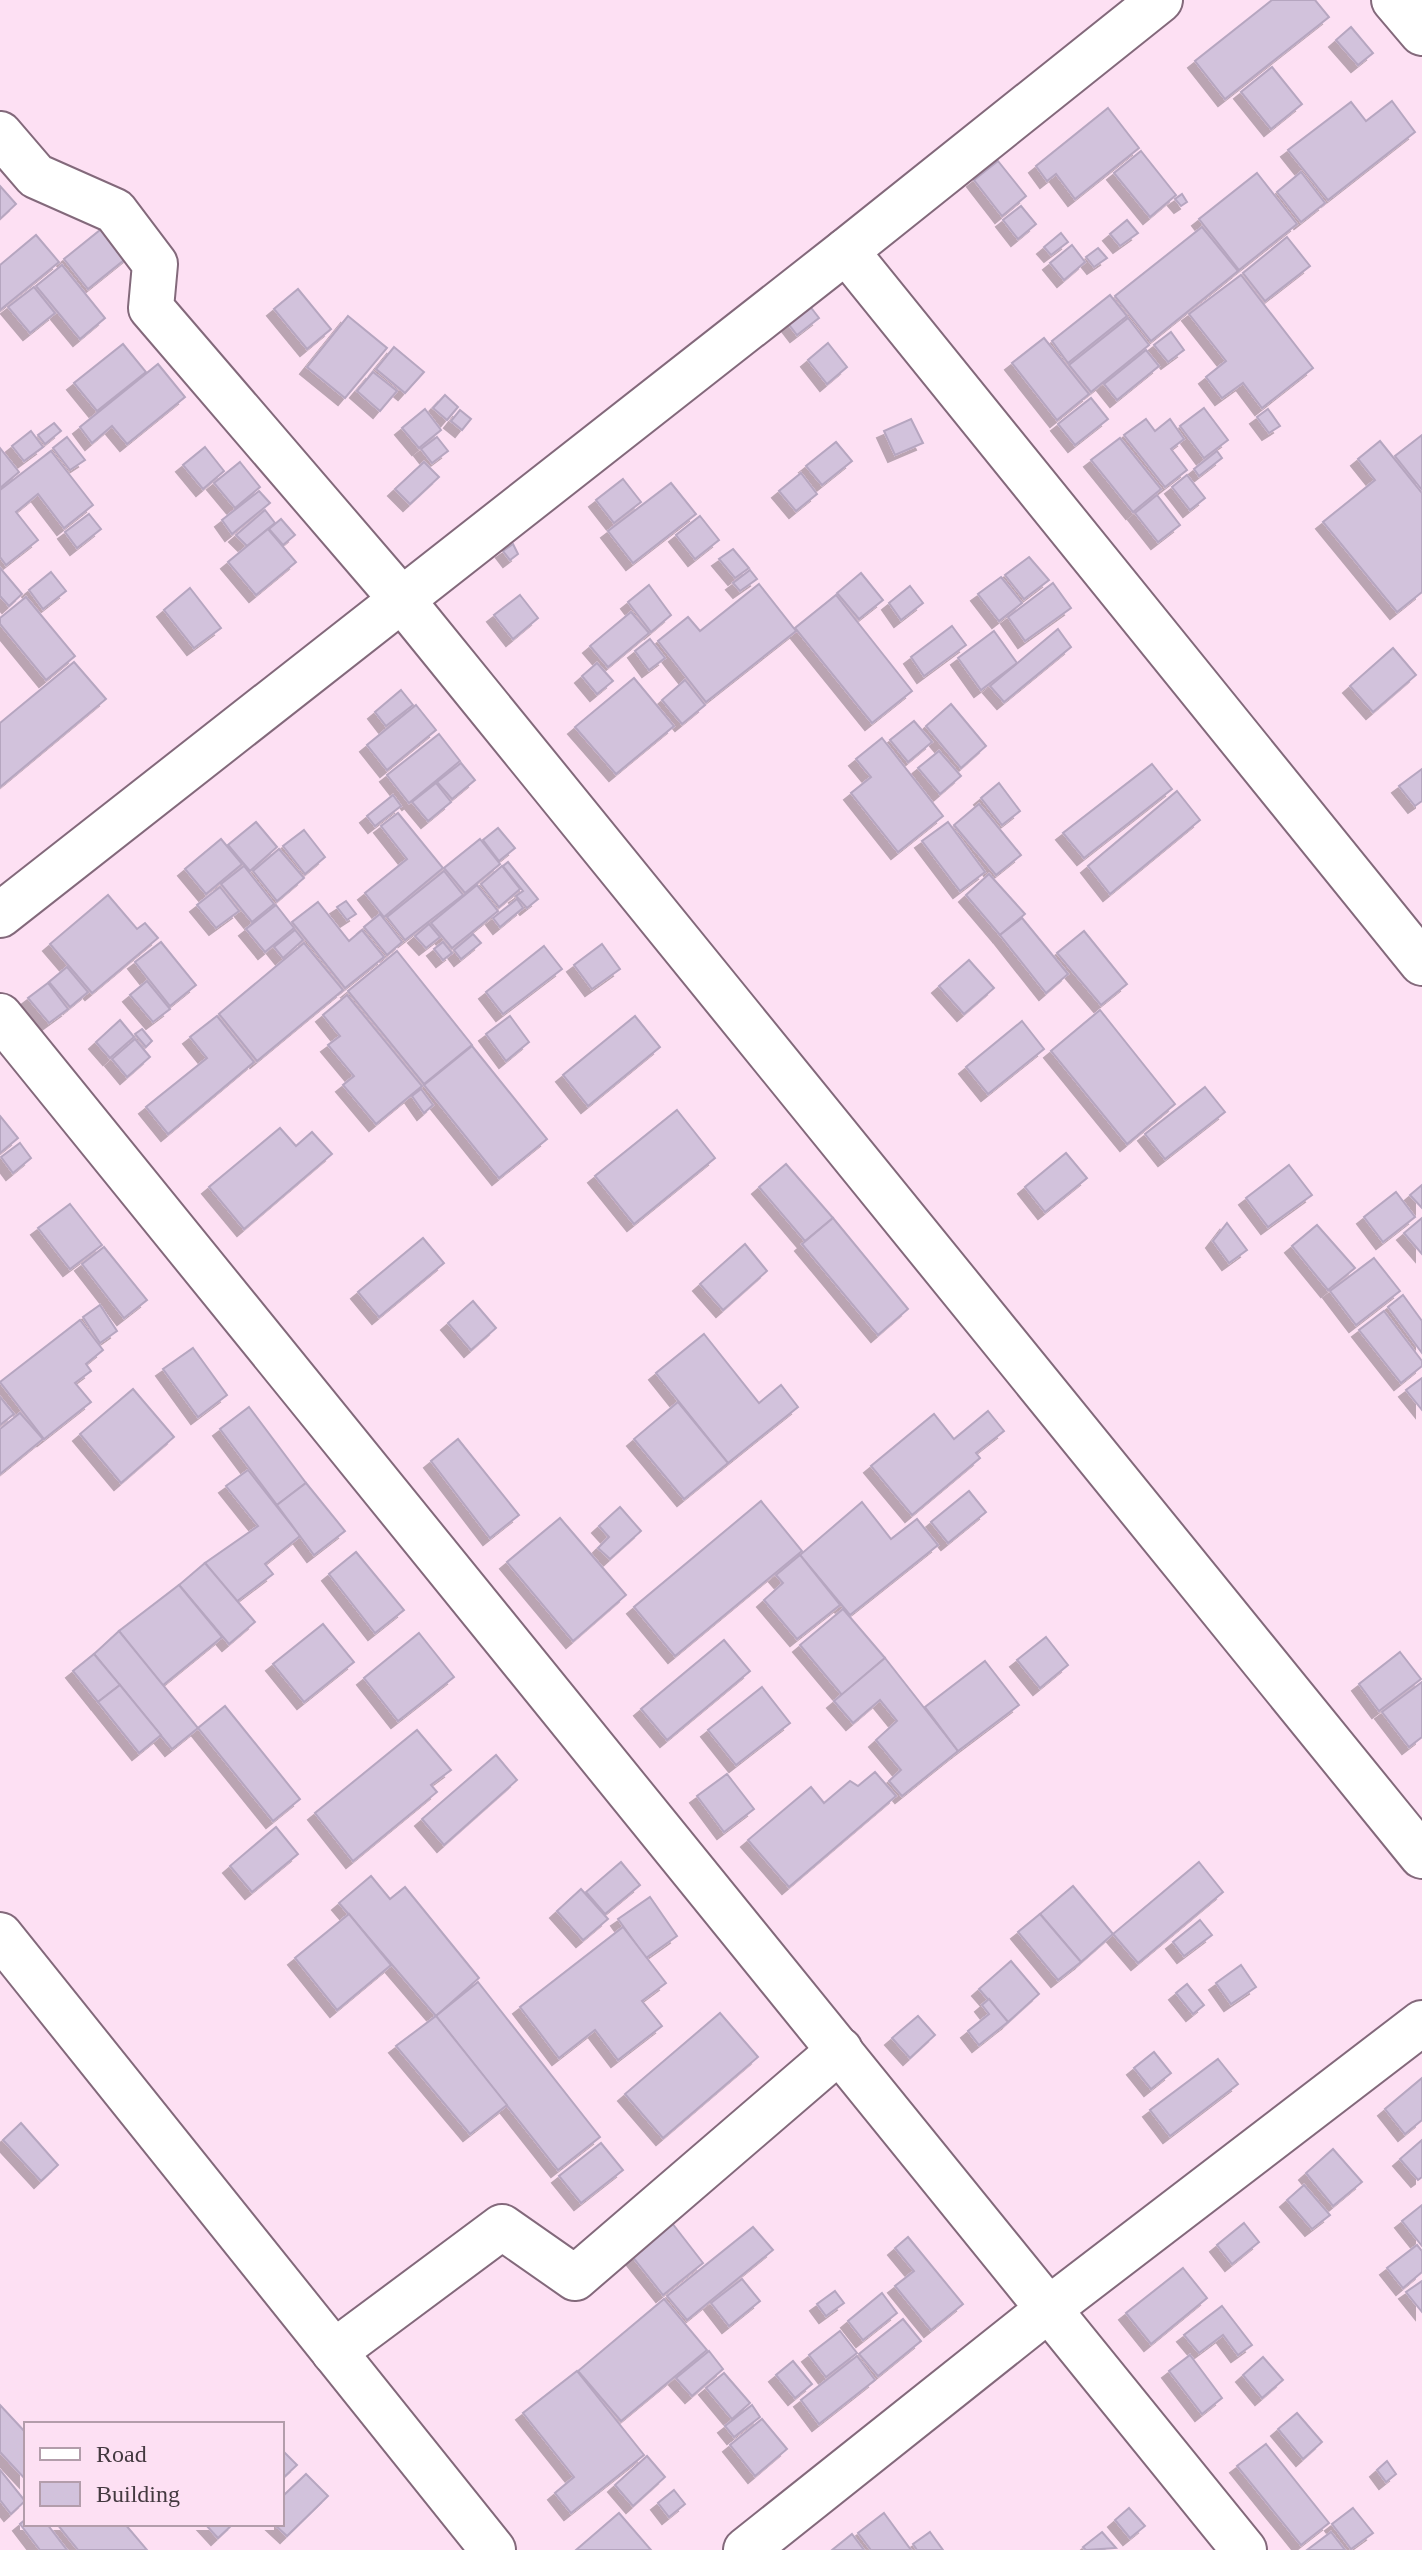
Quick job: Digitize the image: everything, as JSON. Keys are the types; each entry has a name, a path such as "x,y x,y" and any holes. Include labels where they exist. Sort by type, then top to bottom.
{"street":[{"path":"0,915 846,251 1160,0"},
{"path":"1394,0 1422,33"},
{"path":"0,134 36,176 115,211 155,264 151,308 402,600 1422,1856"},
{"path":"846,251 1422,963"},
{"path":"0,1016 1244,2550"},
{"path":"0,1935 493,2550"},
{"path":"746,2550 1050,2308 1422,2023"},
{"path":"334,2352 502,2227 575,2278 840,2050"}],"building":[{"path":"1272,0 1315,0 1329,17 1225,99 1195,61"},
{"path":"1351,27 1373,53 1358,65 1336,40"},
{"path":"1272,67 1302,104 1271,129 1241,92"},
{"path":"1392,101 1415,132 1328,200 1288,150 1351,102 1366,121"},
{"path":"1108,108 1139,148 1075,199 1056,174 1047,181 1036,166"},
{"path":"1141,151 1176,195 1150,217 1114,173"},
{"path":"998,161 1026,196 1002,216 974,180"},
{"path":"1301,172 1325,203 1301,222 1277,192"},
{"path":"1257,173 1297,224 1239,270 1199,219"},
{"path":"0,186 16,204 0,219"},
{"path":"1182,194 1187,202 1181,206 1175,199"},
{"path":"1021,206 1036,224 1018,239 1003,220"},
{"path":"1127,220 1138,233 1120,246 1110,234"},
{"path":"110,222 134,252 88,289 64,259"},
{"path":"1202,227 1238,271 1151,341 1115,296"},
{"path":"1061,233 1068,242 1051,255 1044,247"},
{"path":"36,235 59,262 0,310 0,265"},
{"path":"1287,237 1310,266 1265,301 1243,273"},
{"path":"1072,245 1085,262 1064,280 1050,263"},
{"path":"1098,248 1107,258 1094,267 1086,257"},
{"path":"62,265 105,318 80,339 36,286"},
{"path":"1241,275 1313,368 1262,408 1243,383 1222,398 1206,377 1226,361 1189,314"},
{"path":"34,287 55,313 30,333 8,307"},
{"path":"298,289 331,329 307,349 274,309"},
{"path":"1110,295 1127,316 1068,363 1052,341"},
{"path":"802,296 819,318 797,335 780,313"},
{"path":"348,316 387,348 345,398 307,367"},
{"path":"1128,318 1149,345 1091,392 1069,365"},
{"path":"1171,332 1184,350 1168,362 1154,345"},
{"path":"1044,338 1089,394 1057,420 1012,363"},
{"path":"828,343 847,367 827,384 808,360"},
{"path":"123,344 146,372 97,411 74,383"},
{"path":"394,347 424,372 405,393 376,369"},
{"path":"1146,350 1159,366 1117,400 1104,384"},
{"path":"158,364 185,397 127,444 112,426 92,443 80,427"},
{"path":"373,372 397,391 380,411 357,391"},
{"path":"445,395 458,407 447,420 433,408"},
{"path":"1091,398 1108,419 1075,445 1058,424"},
{"path":"1204,408 1228,440 1204,458 1180,426"},
{"path":"425,409 441,430 419,448 402,428"},
{"path":"1268,409 1280,426 1269,433 1257,417"},
{"path":"460,410 471,419 462,430 451,421"},
{"path":"911,419 923,443 895,455 884,431"},
{"path":"1146,419 1155,431 1170,419 1184,439 1171,449 1187,470 1165,487 1124,435"},
{"path":"54,423 61,431 45,444 38,435"},
{"path":"31,431 43,447 24,461 12,446"},
{"path":"1422,435 1422,490 1395,456"},
{"path":"67,437 85,460 70,470 53,448"},
{"path":"437,437 448,451 432,463 421,449"},
{"path":"1120,438 1161,489 1133,512 1091,460"},
{"path":"1380,441 1422,493 1422,592 1397,612 1323,522 1375,480 1358,459"},
{"path":"836,442 852,461 822,485 806,466"},
{"path":"205,447 224,471 203,489 183,465"},
{"path":"0,448 19,472 0,488"},
{"path":"51,451 93,505 64,528 38,494 16,512 38,540 6,565 0,557 0,490"},
{"path":"1217,451 1222,458 1199,476 1194,469"},
{"path":"240,462 260,487 235,508 214,483"},
{"path":"424,462 439,477 410,504 395,489"},
{"path":"801,473 817,494 796,511 779,491"},
{"path":"1187,475 1205,498 1190,510 1172,487"},
{"path":"623,479 641,502 614,523 596,500"},
{"path":"671,483 696,514 633,563 608,531"},
{"path":"259,491 270,503 232,534 222,520"},
{"path":"1157,495 1180,525 1158,542 1135,513"},
{"path":"265,510 275,523 247,546 236,535"},
{"path":"89,514 101,529 77,548 65,532"},
{"path":"700,516 719,540 695,559 676,535"},
{"path":"281,519 295,535 283,545 269,529"},
{"path":"268,529 296,562 256,595 228,562"},
{"path":"513,544 518,554 510,560 503,551"},
{"path":"733,549 749,568 735,578 719,559"},
{"path":"1029,557 1049,580 1024,599 1005,575"},
{"path":"0,568 22,594 9,606 0,596"},
{"path":"750,570 757,579 740,591 733,583"},
{"path":"51,572 66,591 43,609 29,590"},
{"path":"861,573 883,600 859,619 837,593"},
{"path":"1001,577 1022,603 999,621 978,594"},
{"path":"1053,583 1071,608 1025,641 1008,617"},
{"path":"759,584 796,631 706,702 658,641 688,617 700,631"},
{"path":"649,585 671,615 651,632 628,602"},
{"path":"910,586 923,603 901,620 889,603"},
{"path":"190,588 221,628 194,648 164,610"},
{"path":"520,595 538,618 513,639 494,615"},
{"path":"836,595 912,691 872,723 795,628"},
{"path":"26,597 75,656 46,680 0,624 0,618"},
{"path":"631,612 649,633 608,667 590,646"},
{"path":"952,626 966,645 924,676 911,657"},
{"path":"1058,629 1071,647 1004,702 990,686"},
{"path":"994,631 1017,663 981,690 958,658"},
{"path":"650,639 665,658 649,670 635,651"},
{"path":"1393,648 1416,675 1373,712 1350,686"},
{"path":"74,662 106,699 0,787 0,723"},
{"path":"597,663 613,681 597,694 582,676"},
{"path":"634,678 674,726 616,774 575,727"},
{"path":"685,680 705,705 682,724 662,700"},
{"path":"401,690 413,705 386,726 375,712"},
{"path":"951,704 986,746 961,768 926,726"},
{"path":"416,705 436,730 387,770 367,745"},
{"path":"914,721 932,742 908,762 890,740"},
{"path":"439,734 460,761 409,803 387,775"},
{"path":"882,738 943,816 898,852 851,793 871,777 856,759"},
{"path":"939,751 961,776 940,794 918,768"},
{"path":"461,763 475,780 452,799 437,782"},
{"path":"1152,764 1172,789 1084,858 1063,833"},
{"path":"1422,769 1422,801 1415,806 1399,786"},
{"path":"436,783 451,802 428,821 412,802"},
{"path":"999,783 1020,811 1002,825 981,798"},
{"path":"1177,791 1200,820 1110,894 1088,866"},
{"path":"393,795 401,806 375,826 367,816"},
{"path":"979,804 1021,855 996,875 954,825"},
{"path":"398,813 443,868 384,917 365,893 407,859 381,826"},
{"path":"256,822 277,847 250,871 228,845"},
{"path":"948,822 985,872 960,891 922,841"},
{"path":"498,828 515,848 499,861 483,840"},
{"path":"304,830 325,857 305,874 283,846"},
{"path":"221,839 242,864 206,894 185,869"},
{"path":"480,839 500,864 465,893 444,868"},
{"path":"279,849 304,878 277,901 253,871"},
{"path":"508,862 538,899 527,908 516,896 523,891 503,866"},
{"path":"244,866 274,904 252,922 221,884"},
{"path":"502,866 520,889 499,907 481,884"},
{"path":"444,871 463,895 405,940 387,917"},
{"path":"989,874 1025,914 1000,935 966,895"},
{"path":"477,885 498,911 452,948 431,923"},
{"path":"220,887 239,911 216,928 197,905"},
{"path":"108,895 137,929 145,923 158,938 92,993 50,944"},
{"path":"517,899 523,908 500,927 493,918"},
{"path":"346,901 356,914 347,920 337,907"},
{"path":"318,902 349,941 362,930 384,957 345,988 292,922"},
{"path":"276,905 294,928 265,952 246,929"},
{"path":"380,914 402,942 387,955 364,927"},
{"path":"1022,918 1068,974 1046,993 1000,935"},
{"path":"429,924 440,937 426,948 415,936"},
{"path":"295,930 303,940 283,958 274,947"},
{"path":"1084,931 1127,984 1101,1005 1057,953"},
{"path":"473,934 481,943 461,959 454,950"},
{"path":"161,942 196,985 170,1006 135,962"},
{"path":"443,942 452,953 443,960 434,949"},
{"path":"304,943 343,990 257,1061 219,1014"},
{"path":"602,944 620,969 592,989 574,965"},
{"path":"544,946 562,969 503,1014 486,992"},
{"path":"397,951 472,1045 424,1084 348,991"},
{"path":"969,960 994,988 964,1014 939,986"},
{"path":"67,967 88,992 70,1007 49,982"},
{"path":"147,981 170,1009 153,1022 130,995"},
{"path":"48,983 68,1009 49,1023 28,998"},
{"path":"347,995 422,1086 376,1124 343,1085 354,1076 328,1045 340,1036 323,1015"},
{"path":"1100,1010 1175,1104 1127,1144 1051,1051"},
{"path":"217,1016 254,1062 168,1134 146,1107 207,1058 190,1037"},
{"path":"510,1016 529,1042 506,1061 486,1034"},
{"path":"635,1016 660,1047 588,1106 563,1075"},
{"path":"120,1020 134,1037 110,1058 96,1042"},
{"path":"1022,1021 1044,1049 988,1094 966,1067"},
{"path":"142,1029 152,1041 146,1047 135,1034"},
{"path":"135,1039 150,1057 127,1077 112,1059"},
{"path":"472,1046 547,1139 499,1178 424,1085"},
{"path":"1205,1087 1225,1112 1165,1159 1145,1134"},
{"path":"421,1089 433,1105 424,1113 412,1096"},
{"path":"677,1110 715,1158 634,1224 595,1176"},
{"path":"0,1116 18,1138 0,1153"},
{"path":"280,1128 296,1146 312,1132 332,1154 244,1229 209,1187"},
{"path":"20,1143 31,1158 13,1173 1,1157"},
{"path":"1066,1153 1087,1178 1045,1212 1025,1187"},
{"path":"786,1164 833,1218 805,1241 759,1187"},
{"path":"1289,1165 1312,1195 1268,1227 1246,1198"},
{"path":"1422,1185 1422,1208 1410,1195"},
{"path":"1396,1192 1415,1217 1383,1242 1364,1217"},
{"path":"70,1204 102,1245 70,1269 38,1228"},
{"path":"833,1218 908,1309 878,1335 802,1244"},
{"path":"1422,1218 1422,1254 1404,1233"},
{"path":"1227,1223 1247,1250 1229,1263 1213,1241"},
{"path":"1317,1225 1355,1268 1328,1290 1292,1246"},
{"path":"423,1238 444,1263 379,1317 358,1292"},
{"path":"745,1244 767,1271 723,1310 700,1284"},
{"path":"104,1247 147,1300 124,1318 82,1264"},
{"path":"1374,1258 1400,1291 1356,1325 1330,1291"},
{"path":"1403,1295 1422,1321 1422,1353 1388,1307"},
{"path":"473,1301 496,1328 471,1350 448,1323"},
{"path":"100,1305 117,1331 100,1343 83,1317"},
{"path":"1384,1311 1422,1361 1422,1366 1401,1383 1359,1330"},
{"path":"80,1320 103,1350 86,1364 91,1371 75,1383 91,1402 44,1439 0,1382"},
{"path":"704,1334 759,1403 781,1385 798,1407 728,1463 656,1373"},
{"path":"193,1348 227,1395 198,1417 163,1369"},
{"path":"1422,1378 1422,1410 1406,1390"},
{"path":"133,1389 174,1437 121,1483 80,1434"},
{"path":"0,1397 14,1414 0,1425"},
{"path":"678,1402 728,1463 684,1499 634,1439"},
{"path":"249,1407 306,1483 277,1505 220,1429"},
{"path":"988,1411 1004,1431 976,1453 980,1458 912,1515 871,1466 934,1414 954,1439"},
{"path":"20,1413 43,1439 0,1474 0,1429"},
{"path":"458,1439 519,1515 490,1538 431,1461"},
{"path":"248,1470 300,1536 265,1564 273,1574 236,1602 205,1563 258,1526 226,1486"},
{"path":"306,1483 345,1531 314,1555 277,1505"},
{"path":"969,1491 986,1512 948,1543 931,1522"},
{"path":"761,1501 802,1551 675,1656 634,1607"},
{"path":"862,1502 891,1539 917,1519 938,1545 850,1615 800,1555"},
{"path":"620,1507 641,1531 610,1559 598,1548 609,1537 599,1526"},
{"path":"560,1518 626,1595 573,1641 507,1562"},
{"path":"356,1552 404,1610 375,1633 329,1574"},
{"path":"800,1555 840,1605 797,1639 764,1600 783,1583 776,1575"},
{"path":"205,1563 255,1622 229,1644 179,1585"},
{"path":"179,1585 222,1637 162,1686 119,1631"},
{"path":"843,1609 885,1658 842,1695 800,1645"},
{"path":"323,1624 354,1662 304,1702 273,1664"},
{"path":"119,1631 198,1728 172,1749 94,1654"},
{"path":"419,1633 454,1677 398,1721 364,1678"},
{"path":"1046,1637 1068,1665 1040,1688 1017,1660"},
{"path":"724,1640 750,1671 667,1740 641,1709"},
{"path":"1400,1652 1421,1679 1379,1711 1359,1684"},
{"path":"94,1654 120,1685 98,1702 73,1671"},
{"path":"885,1658 958,1751 902,1796 889,1781 901,1770 876,1740 897,1721 880,1700 853,1723 834,1701"},
{"path":"985,1661 1019,1705 958,1751 925,1707"},
{"path":"1422,1682 1422,1737 1409,1747 1382,1712"},
{"path":"120,1685 161,1735 139,1753 98,1702"},
{"path":"762,1687 790,1723 736,1765 708,1730"},
{"path":"225,1706 300,1799 273,1821 198,1728"},
{"path":"417,1730 451,1770 431,1785 437,1792 353,1861 315,1813"},
{"path":"496,1755 517,1780 444,1845 422,1819"},
{"path":"875,1772 896,1796 789,1887 748,1840 811,1787 824,1803 850,1781 858,1786"},
{"path":"727,1774 754,1809 724,1832 697,1796"},
{"path":"276,1827 298,1854 252,1892 230,1866"},
{"path":"621,1862 640,1885 605,1914 586,1892"},
{"path":"1199,1862 1223,1892 1138,1963 1113,1934"},
{"path":"371,1876 390,1899 405,1887 479,1978 436,2016 339,1903"},
{"path":"1073,1886 1113,1934 1081,1962 1040,1914"},
{"path":"581,1889 608,1919 583,1940 557,1911"},
{"path":"650,1897 677,1936 646,1958 618,1919"},
{"path":"349,1914 391,1965 337,2010 295,1958"},
{"path":"1040,1914 1081,1962 1058,1980 1018,1932"},
{"path":"1200,1920 1212,1935 1184,1956 1173,1942"},
{"path":"623,1927 666,1983 642,2001 662,2026 618,2060 595,2030 559,2058 520,2007"},
{"path":"1011,1961 1039,1994 1008,2022 979,1989"},
{"path":"1241,1965 1256,1987 1231,2004 1216,1983"},
{"path":"478,1982 600,2137 558,2170 436,2016"},
{"path":"1187,1984 1204,2005 1193,2014 1176,1993"},
{"path":"989,1999 1008,2022 979,2045 968,2031 989,2014 982,2005"},
{"path":"720,2013 758,2057 663,2138 625,2094"},
{"path":"436,2016 507,2105 470,2134 396,2046"},
{"path":"918,2016 935,2035 910,2058 892,2038"},
{"path":"1154,2052 1171,2073 1151,2089 1134,2068"},
{"path":"1218,2059 1238,2084 1170,2136 1150,2110"},
{"path":"1422,2078 1422,2120 1405,2134 1385,2109"},
{"path":"21,2123 58,2165 41,2181 3,2140"},
{"path":"1422,2140 1422,2177 1418,2180 1400,2159"},
{"path":"601,2143 623,2170 581,2203 559,2176"},
{"path":"1333,2149 1362,2182 1333,2206 1306,2173"},
{"path":"1304,2185 1330,2215 1312,2229 1287,2200"},
{"path":"1422,2205 1422,2246 1402,2221"},
{"path":"665,2214 703,2263 663,2295 624,2246"},
{"path":"1244,2223 1259,2242 1232,2264 1217,2245"},
{"path":"753,2227 773,2250 687,2320 667,2296"},
{"path":"908,2237 963,2304 931,2330 895,2286 914,2271 895,2248"},
{"path":"1417,2245 1422,2251 1422,2272 1403,2288 1387,2268"},
{"path":"1183,2268 1207,2298 1151,2344 1126,2313"},
{"path":"742,2279 760,2301 729,2326 711,2303"},
{"path":"1422,2281 1422,2312 1406,2292"},
{"path":"835,2291 844,2303 826,2316 817,2304"},
{"path":"882,2293 897,2313 863,2340 848,2321"},
{"path":"664,2299 707,2350 621,2421 578,2371"},
{"path":"1222,2306 1252,2345 1238,2355 1223,2335 1199,2353 1184,2335"},
{"path":"903,2319 921,2341 878,2376 859,2354"},
{"path":"840,2331 857,2353 826,2377 809,2355"},
{"path":"709,2351 723,2369 692,2396 676,2378"},
{"path":"1190,2355 1222,2398 1202,2414 1169,2371"},
{"path":"857,2356 875,2380 819,2424 801,2400"},
{"path":"1263,2357 1283,2380 1262,2398 1243,2375"},
{"path":"793,2361 812,2384 795,2398 776,2375"},
{"path":"577,2371 644,2455 571,2513 555,2493 574,2477 523,2413"},
{"path":"724,2373 750,2403 732,2419 706,2388"},
{"path":"0,2405 24,2431 24,2478 0,2452"},
{"path":"752,2405 760,2417 734,2437 725,2426"},
{"path":"1297,2413 1322,2442 1303,2459 1278,2429"},
{"path":"762,2419 787,2449 755,2476 730,2445"},
{"path":"1266,2444 1329,2523 1301,2545 1237,2466"},
{"path":"284,2452 297,2465 284,2477"},
{"path":"647,2456 665,2477 633,2506 615,2485"},
{"path":"1387,2461 1396,2474 1386,2482 1377,2470"},
{"path":"0,2470 24,2502 11,2514 0,2500"},
{"path":"306,2474 328,2496 287,2536 276,2526 284,2526 284,2495"},
{"path":"674,2490 685,2504 669,2517 658,2503"},
{"path":"1129,2508 1145,2526 1130,2538 1115,2520"},
{"path":"1353,2508 1373,2533 1351,2549 1332,2524"},
{"path":"619,2513 651,2550 576,2550"},
{"path":"884,2513 911,2550 871,2550 858,2533"},
{"path":"24,2521 24,2526 49,2526 67,2550 40,2550 20,2524"},
{"path":"59,2526 127,2526 147,2550 78,2550"},
{"path":"207,2526 231,2526 218,2538"},
{"path":"930,2532 943,2550 917,2550 913,2544"},
{"path":"1102,2532 1116,2548 1086,2550 1083,2547"},
{"path":"1331,2532 1345,2550 1307,2550"},
{"path":"852,2534 864,2550 832,2550"}]}
